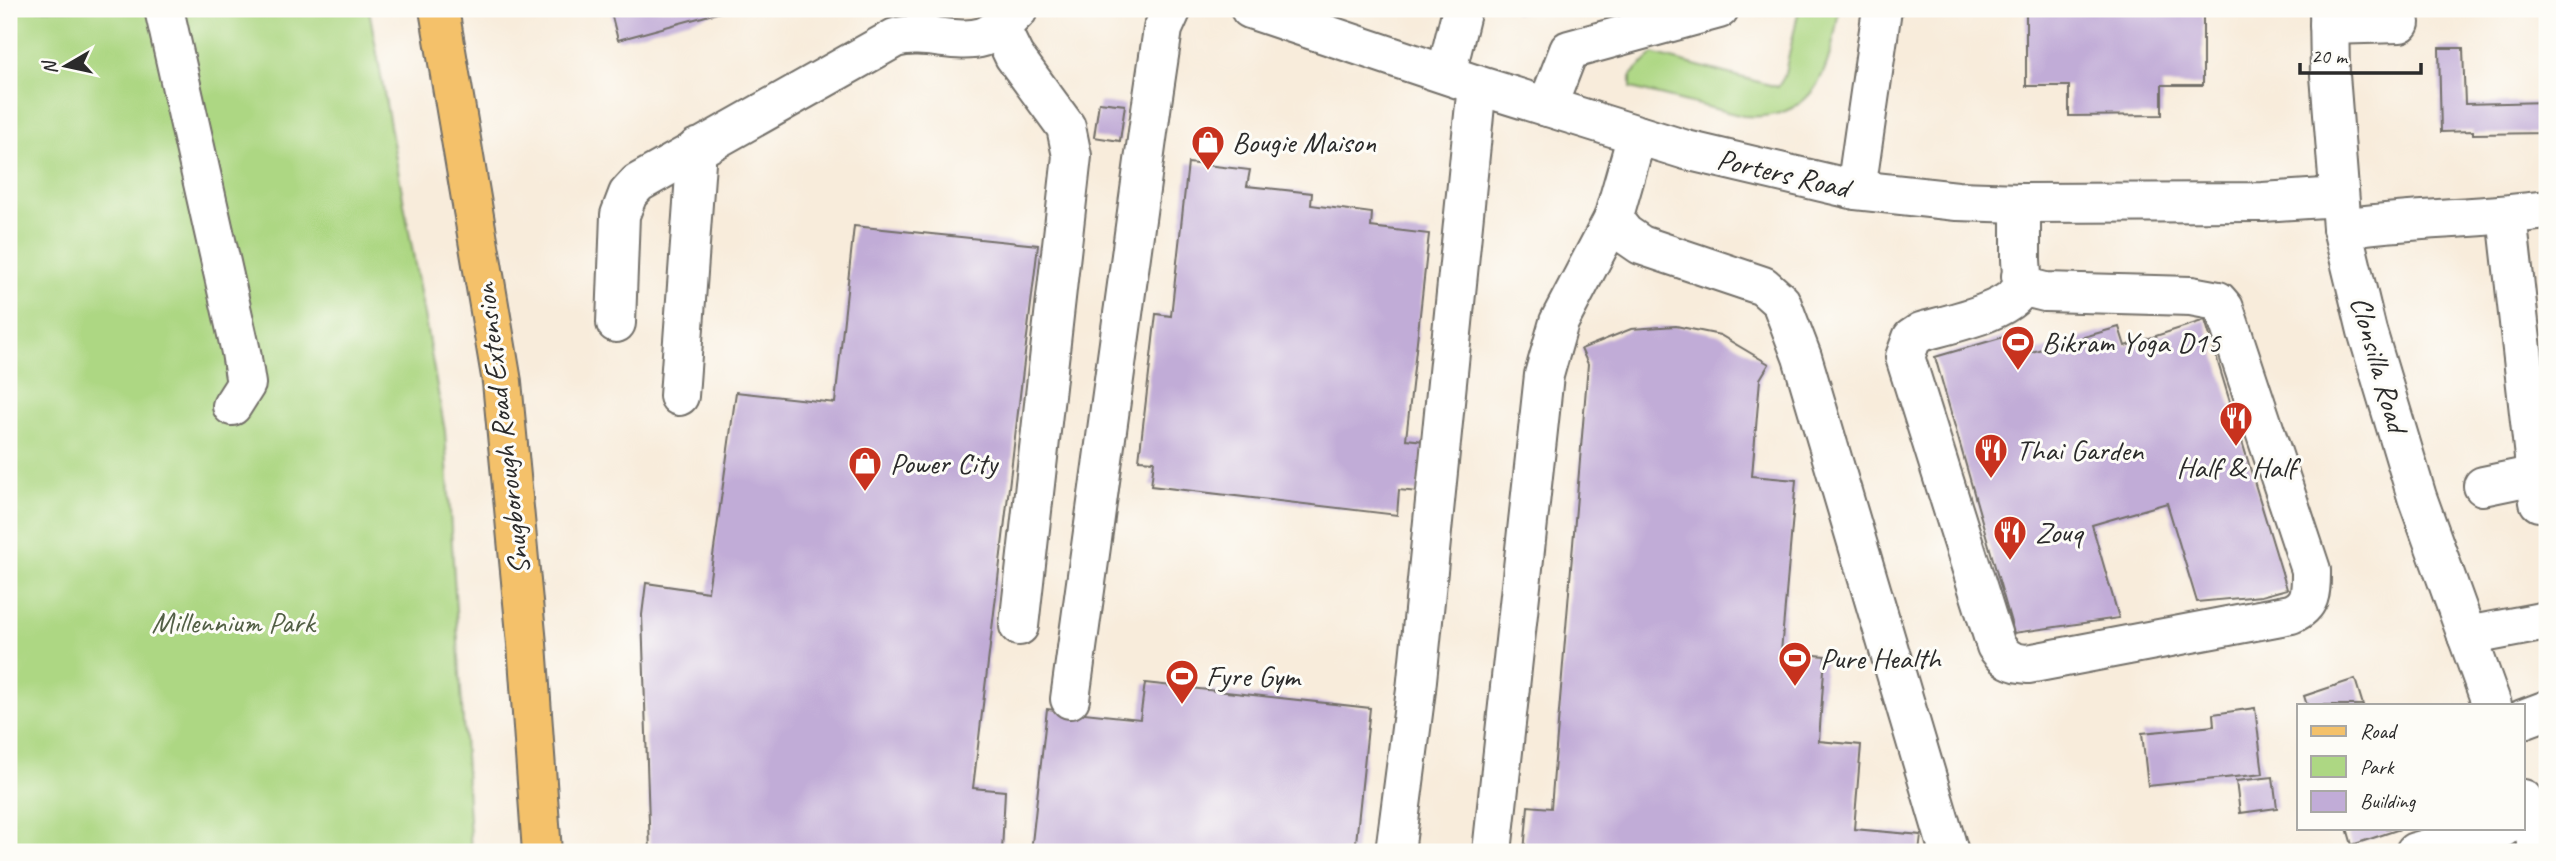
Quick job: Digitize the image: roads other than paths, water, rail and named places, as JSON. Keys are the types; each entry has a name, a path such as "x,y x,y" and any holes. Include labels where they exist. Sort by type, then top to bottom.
{"main road":[{"name":"Snugborough Road Extension","path":"439,9 502,382 527,644 542,852"}],"street":[{"path":"164,9 241,352 246,384 232,406"},
{"path":"1070,699 1152,103 1163,29 1172,9"},
{"name":"Porters Road","path":"1250,9 1686,150 1856,190 1957,201 2021,203 2263,202 2400,220 2507,215 2547,210"},
{"path":"1395,852 1416,690 1461,79 1462,9"},
{"path":"1547,107 1569,50 1719,9"},
{"path":"1856,190 1882,9"},
{"path":"2329,17 2400,23"},
{"name":"Clonsilla Road","path":"2329,17 2341,213 2367,331 2417,497 2492,704"},
{"path":"616,323 620,215 628,194 638,183 895,38 922,34 965,39 982,37 1010,18 1014,56 1066,127 1072,156 1020,626"},
{"path":"1492,852 1544,375 1559,323 1613,219 1637,135"},
{"path":"679,396 697,148"},
{"path":"2021,203 2021,275 2022,286 2009,302 1997,308 1921,332 1912,338 1905,357 1996,646 2001,654 2014,663 2028,664 2291,614 2307,605 2311,592 2311,570 2224,308 2218,301 2191,296 2045,292 2029,288 2021,275"},
{"path":"2483,486 2537,489 2507,215"},
{"path":"1613,219 1625,234 1641,245 1763,286 1782,302 1802,358 1949,852"},
{"path":"2467,636 2547,621"},
{"path":"2524,719 2547,710"},
{"path":"2415,852 2500,830"}],"place":[{"name":"Bougie Maison","path":"1208,172"},
{"name":"Bikram Yoga D15","path":"2018,372"},
{"name":"Half & Half","path":"2236,448"},
{"name":"Thai Garden","path":"1991,480"},
{"name":"Power City","path":"865,493"},
{"name":"Zouq","path":"2010,562"},
{"name":"Pure Health","path":"1795,688"},
{"name":"Fyre Gym","path":"1182,706"}],"park label":[{"name":"Millennium Park","path":"233,622"}]}
